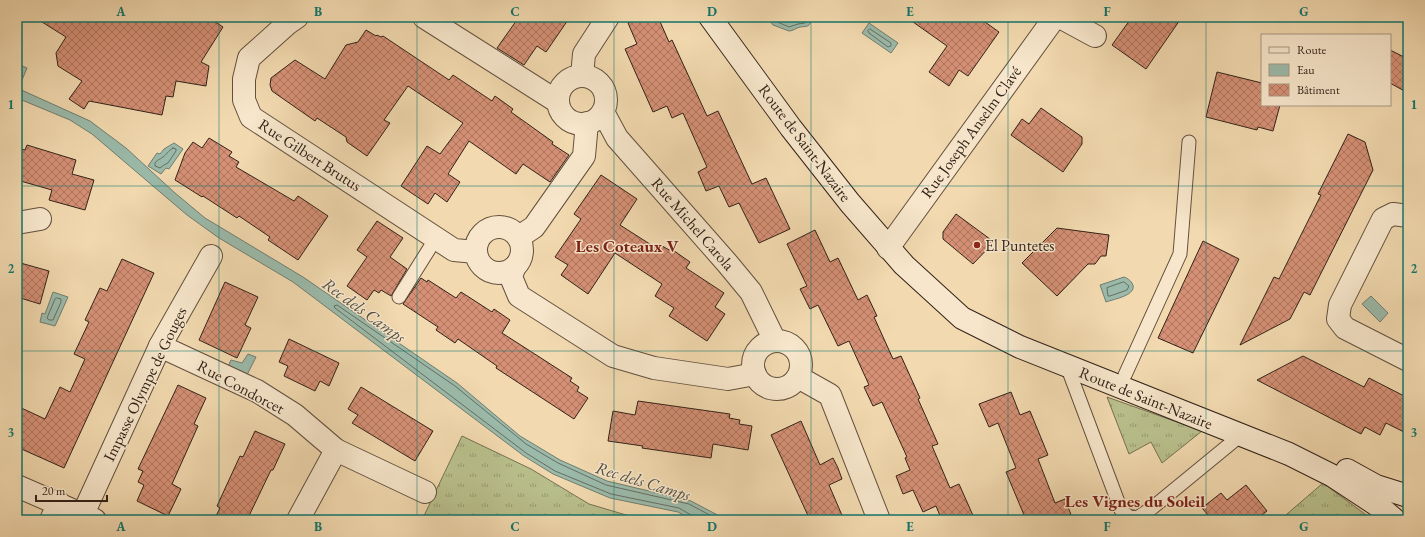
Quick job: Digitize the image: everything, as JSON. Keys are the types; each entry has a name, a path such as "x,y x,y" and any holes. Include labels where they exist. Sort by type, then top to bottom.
{"street":[{"path":"424,17 558,102"},
{"path":"582,76 584,54 608,17"},
{"name":"Route de Saint-Nazaire","path":"710,17 791,128 850,203 904,266 962,318 1020,347 1289,454 1333,476 1380,507 1395,520"},
{"name":"Rue Joseph Anselm Clavé","path":"888,248 1055,17"},
{"path":"1060,17 1095,36"},
{"name":"Rue Gilbert Brutus","path":"286,20 250,58 244,80 244,100 251,117 454,250 476,252"},
{"path":"519,237 534,227 584,156 595,117 605,103 605,93 600,84 592,78 582,76 572,78 564,83 559,92 558,102 561,111 568,119 576,123 595,117"},
{"name":"Rue Michel Carola","path":"595,117 617,138 751,292 775,341"},
{"path":"1408,216 1393,214 1383,219 1340,306 1338,318 1345,328 1408,360"},
{"path":"17,223 40,219"},
{"path":"502,226 512,230 519,237 522,245 522,254 520,262 514,268 506,272 497,273 489,271 482,266 478,260 476,252 477,241 483,233 492,228 502,226"},
{"name":"Impasse Olympe de Gouges","path":"89,517 160,346 211,256"},
{"name":"Route de Saint-Nazaire","path":"904,266 979,312 1038,341 1280,436 1332,461 1376,486 1408,496"},
{"path":"514,268 511,277 519,296 613,356 654,368 728,379 755,374"},
{"path":"775,341 785,342 794,348 800,356 801,367 798,377 792,384 784,388 775,389 767,387 760,381 755,374 753,365 755,356 759,349 767,343 775,341"},
{"name":"Rue Condorcet","path":"160,346 257,391 295,416 336,450 425,492"},
{"path":"798,377 830,395 879,520"},
{"path":"298,520 336,450"},
{"path":"17,486 55,512 89,517"}],"lane":[{"path":"1125,375 1180,254 1190,142"},
{"path":"399,297 436,238"},
{"path":"1067,366 1121,510 1128,516 1138,518 1152,508 1241,435"}],"green space":[{"path":"1107,397 1202,431 1162,463 1151,442 1129,454"},
{"path":"462,436 531,469 589,504 643,520 422,520"},
{"path":"1323,483 1373,520 1280,520"}],"water":[{"path":"769,17 811,17 808,26 789,31 773,25"},
{"path":"869,23 898,43 891,53 862,33"},
{"path":"17,64 27,68 22,80 17,78"},
{"path":"17,88 90,121 126,148 205,218 303,277 457,383 520,436 560,460 607,481 691,501 727,520 692,520 678,512 610,498 553,474 524,456 293,282 219,238 187,215 92,134 70,120 17,98"},
{"path":"174,143 183,149 169,169 166,168 161,174 148,166 157,153 160,154 164,149"},
{"path":"1124,277 1132,283 1132,291 1125,296 1106,302 1100,285"},
{"path":"53,292 68,297 55,326 40,322 42,313 45,314"},
{"path":"1371,296 1388,313 1380,322 1362,304"},
{"path":"248,354 256,357 245,379 226,371 231,360 242,363"}],"building":[{"path":"34,17 208,17 223,27 201,62 209,66 206,86 176,81 173,97 166,96 162,115 89,101 84,109 69,99 82,81 58,66 56,53 66,37"},
{"path":"519,17 570,17 546,52 537,46 524,65 497,48"},
{"path":"641,17 658,17 669,42 672,40 707,116 718,111 752,184 766,178 790,229 759,243 739,203 729,207 719,186 706,191 698,172 707,167 683,113 672,118 667,106 653,112 625,49 637,44 628,23"},
{"path":"906,17 978,17 999,32 968,76 959,70 949,86 929,72 947,46"},
{"path":"1132,17 1182,17 1146,69 1112,45"},
{"path":"366,30 376,36 383,36 449,80 453,75 492,101 495,96 513,109 511,112 553,142 552,144 569,155 550,182 523,164 516,174 469,141 448,174 460,182 447,202 435,193 428,204 401,186 427,146 440,154 463,123 408,86 384,120 390,123 367,156 347,142 346,137 317,118 315,121 272,91 270,85 271,78 295,60 325,79 346,45 358,42"},
{"path":"1391,50 1408,59 1408,93 1391,84"},
{"path":"1217,72 1261,83 1261,106 1280,106 1273,131 1258,127 1257,130 1206,117"},
{"path":"1041,108 1082,137 1082,144 1063,172 1011,135 1022,119 1029,124"},
{"path":"1348,134 1365,142 1373,170 1310,295 1304,292 1290,319 1240,345 1274,277 1279,279 1321,195 1318,194"},
{"path":"209,138 232,152 229,156 239,162 236,167 294,201 298,196 328,216 298,260 268,240 270,237 239,216 237,218 175,180 185,153 193,142 202,148"},
{"path":"27,145 76,160 72,174 94,180 85,210 49,200 52,190 17,180 17,148 25,150"},
{"path":"601,175 637,199 620,225 656,248 659,244 669,250 670,248 690,262 686,268 724,293 715,307 725,314 707,341 669,316 674,308 655,296 662,284 615,253 588,294 561,275 568,265 555,257 581,219 574,214"},
{"path":"956,214 994,242 973,264 943,239 943,232"},
{"path":"377,221 403,238 390,257 407,269 391,296 381,290 379,293 374,290 367,300 347,286 367,257 357,250"},
{"path":"1057,228 1109,235 1106,256 1101,256 1095,264 1088,264 1057,296 1022,263"},
{"path":"815,230 830,262 838,258 858,300 867,295 877,316 874,317 893,359 901,356 920,398 918,399 938,444 932,446 950,488 959,484 975,520 947,520 945,516 941,518 936,506 923,512 913,490 903,494 896,476 910,470 905,458 907,457 882,402 873,406 864,387 869,385 849,341 838,346 818,305 810,309 800,289 807,286 787,244"},
{"path":"1203,241 1239,259 1193,353 1158,338"},
{"path":"122,259 154,273 64,468 17,447 17,406 45,419 60,387 70,392 85,359 74,354 89,322 85,320 100,288 107,291"},
{"path":"17,262 49,271 40,304 17,297"},
{"path":"421,278 427,282 428,280 456,298 461,292 492,312 494,309 510,320 502,333 572,378 570,381 579,387 577,391 588,398 574,419 496,368 497,366 458,339 455,343 436,330 438,327 403,304"},
{"path":"225,282 258,297 245,325 251,328 237,358 199,340"},
{"path":"289,339 339,363 329,386 320,381 315,391 284,376 288,366 279,362"},
{"path":"1303,356 1364,387 1369,378 1408,398 1408,434 1386,423 1380,435 1365,427 1361,434 1257,380"},
{"path":"178,385 206,398 194,424 198,426 172,484 181,489 168,516 137,501 144,485 138,482 143,471 138,469"},
{"path":"361,387 433,431 415,461 352,423 358,415 348,409"},
{"path":"1011,392 1020,415 1030,411 1048,455 1038,459 1055,503 1065,499 1073,520 1014,520 1024,515 1006,472 1016,468 998,423 989,427 979,404"},
{"path":"638,401 730,414 729,418 740,420 739,424 752,426 748,450 713,444 711,458 642,448 643,446 608,441 613,411 635,415"},
{"path":"801,421 820,465 833,458 838,468 842,479 829,485 844,520 810,520 771,435"},
{"path":"255,431 285,444 247,520 214,520 220,508 217,506 240,456 243,457"},
{"path":"1246,485 1267,511 1256,520 1202,520 1208,515 1202,508 1221,493 1227,500"}],"place":[{"name":"El Puntetes","path":"977,245"}],"district":[{"name":"Les Coteaux V","path":"627,246"},
{"name":"Les Vignes du Soleil","path":"1135,501"}],"water label":[{"name":"Rec dels Camps","path":"364,310"},
{"name":"Rec dels Camps","path":"643,481"}]}
